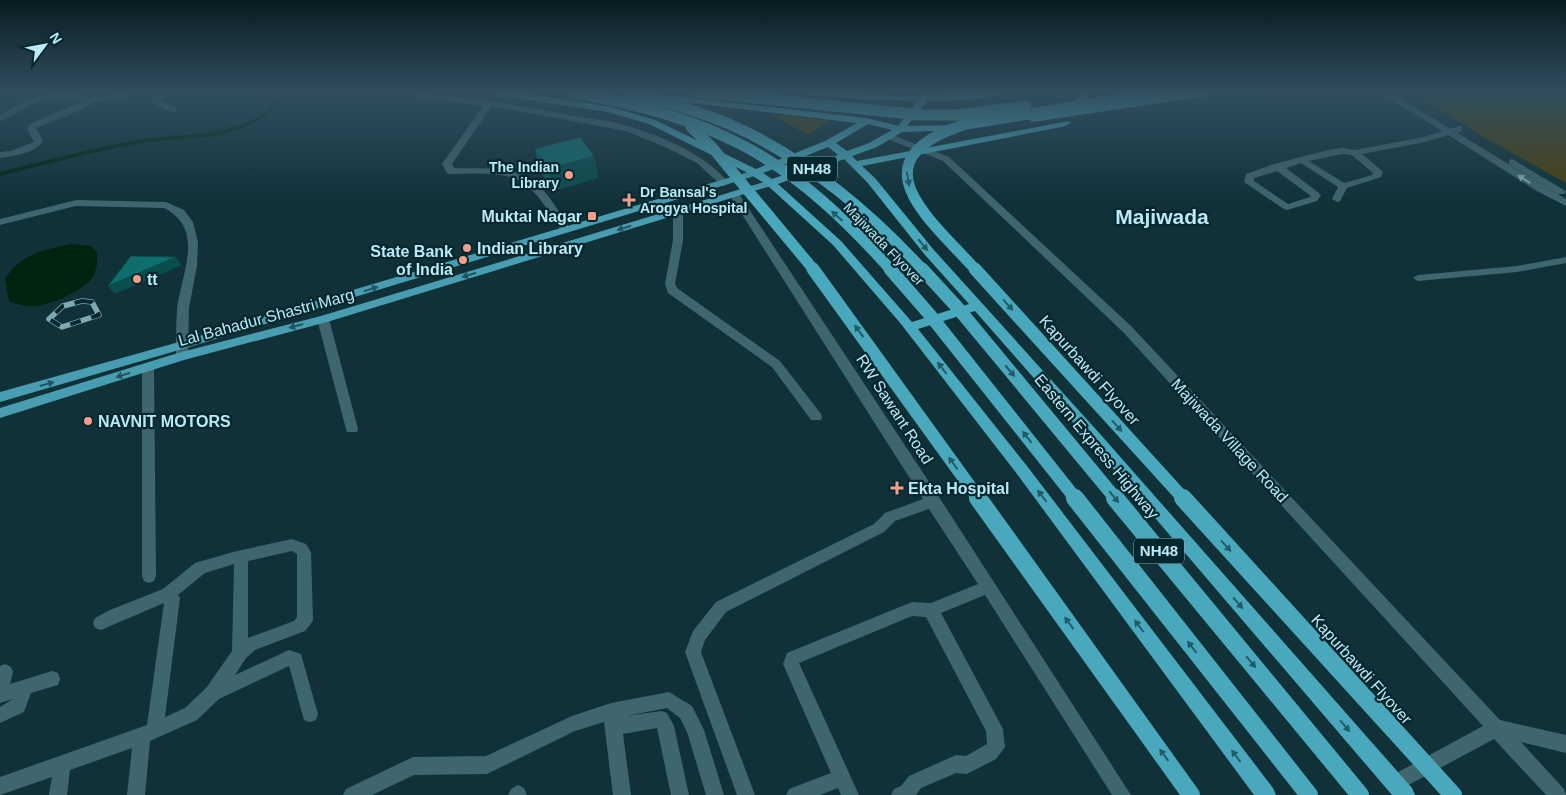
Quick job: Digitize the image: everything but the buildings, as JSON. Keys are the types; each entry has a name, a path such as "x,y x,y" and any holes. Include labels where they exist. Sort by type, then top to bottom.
{"highway":[{"path":"666,129 755,173 771,183 837,243 909,327 1028,478 1266,795"},
{"path":"694,129 711,146 820,277 1191,795"},
{"name":"Majiwada Flyover","path":"706,129 728,138 795,178 858,235 930,315 1309,795"},
{"name":"Majiwada Flyover","path":"741,129 768,142 806,165 847,196 910,254 957,307"},
{"path":"755,173 829,143 853,129"},
{"path":"850,160 900,129"},
{"name":"Kapurbawdi Flyover","path":"948,129 927,140 912,152 906,168 909,188 926,215 1453,795"},
{"path":"771,183 850,160 926,150 1033,129"},
{"path":"829,143 871,180 929,252 979,306 1400,789"},
{"path":"909,327 979,306"},
{"name":"Eastern Express Highway","path":"957,307 1360,795"}],"main road":[{"name":"Lal Bahadur Shastri Marg","path":"0,413 148,367 182,351 566,230 755,173"},
{"name":"Lal Bahadur Shastri Marg","path":"0,397 182,351 323,319 771,183"}],"street":[{"path":"0,155 13,154 37,144 39,141 31,129"},
{"path":"471,129 447,164 450,171 510,174 520,177 540,194 566,230"},
{"path":"628,129 668,145 700,162 724,183"},
{"path":"1443,129 1564,198"},
{"path":"1355,154 1425,139 1459,129"},
{"path":"1459,129 1564,198"},
{"name":"Majiwada Village Road","path":"888,136 926,150 952,164 1126,329 1558,795"},
{"path":"1277,166 1316,195 1314,199 1287,207 1249,182 1249,176 1277,166 1331,152 1346,150 1355,154 1378,172 1376,177 1343,186 1302,160"},
{"path":"1337,198 1343,186"},
{"name":"RW Sawant Road","path":"734,194 934,501 1122,795"},
{"path":"0,222 76,203 166,205 180,212 190,224 193,242 192,266 183,308 182,351"},
{"path":"678,212 678,240 670,284 672,290 776,364 816,417"},
{"path":"1418,278 1517,269 1566,260"},
{"path":"323,319 352,429"},
{"path":"148,367 149,576"},
{"path":"746,795 693,652 699,636 721,607 880,528 890,517 934,501"},
{"path":"0,786 148,733 191,714 213,693 240,653 249,645 299,626 305,620 304,552 301,548 292,545 241,556 200,568 168,594 115,615 101,623"},
{"path":"240,653 241,556"},
{"path":"850,795 791,664 793,658 912,609 931,610 988,587"},
{"path":"136,795 172,598 168,594"},
{"path":"900,795 907,792 914,782 956,764 967,765 990,753 996,747 994,729 931,610"},
{"path":"213,693 289,658 296,659 310,714"},
{"path":"0,689 4,672"},
{"path":"0,695 52,679"},
{"path":"0,715 16,710 21,703 24,687"},
{"path":"612,719 669,700 686,712 695,730 716,795"},
{"path":"612,719 622,795"},
{"path":"352,795 378,789 413,766 488,765 572,724 612,719 661,719 665,726 680,795"},
{"path":"1400,789 1497,728 1566,744"},
{"path":"58,795 62,764"},
{"path":"795,795 842,778"}],"shaded area":[{"path":"797,129 817,129 807,135"},
{"path":"1472,129 1566,129 1566,183"},
{"path":"73,244 91,246 97,252 95,272 87,283 72,294 54,302 26,306 9,302 5,279 18,264 34,254"}],"waterway":[{"path":"0,174 120,145 213,134 233,129"}],"railway":[{"path":"82,301 92,302 99,315 62,327 49,319 63,306 82,301"}],"place":[{"name":"The Indian Library","path":"569,175"},
{"name":"Dr Bansal's Arogya Hospital","path":"629,200"},
{"name":"Muktai Nagar","path":"592,216"},
{"name":"Indian Library","path":"467,248"},
{"name":"State Bank of India","path":"463,260"},
{"name":"tt","path":"137,279"},
{"name":"NAVNIT MOTORS","path":"88,421"},
{"name":"Ekta Hospital","path":"897,488"}],"district":[{"name":"Majiwada","path":"1162,217"}]}
